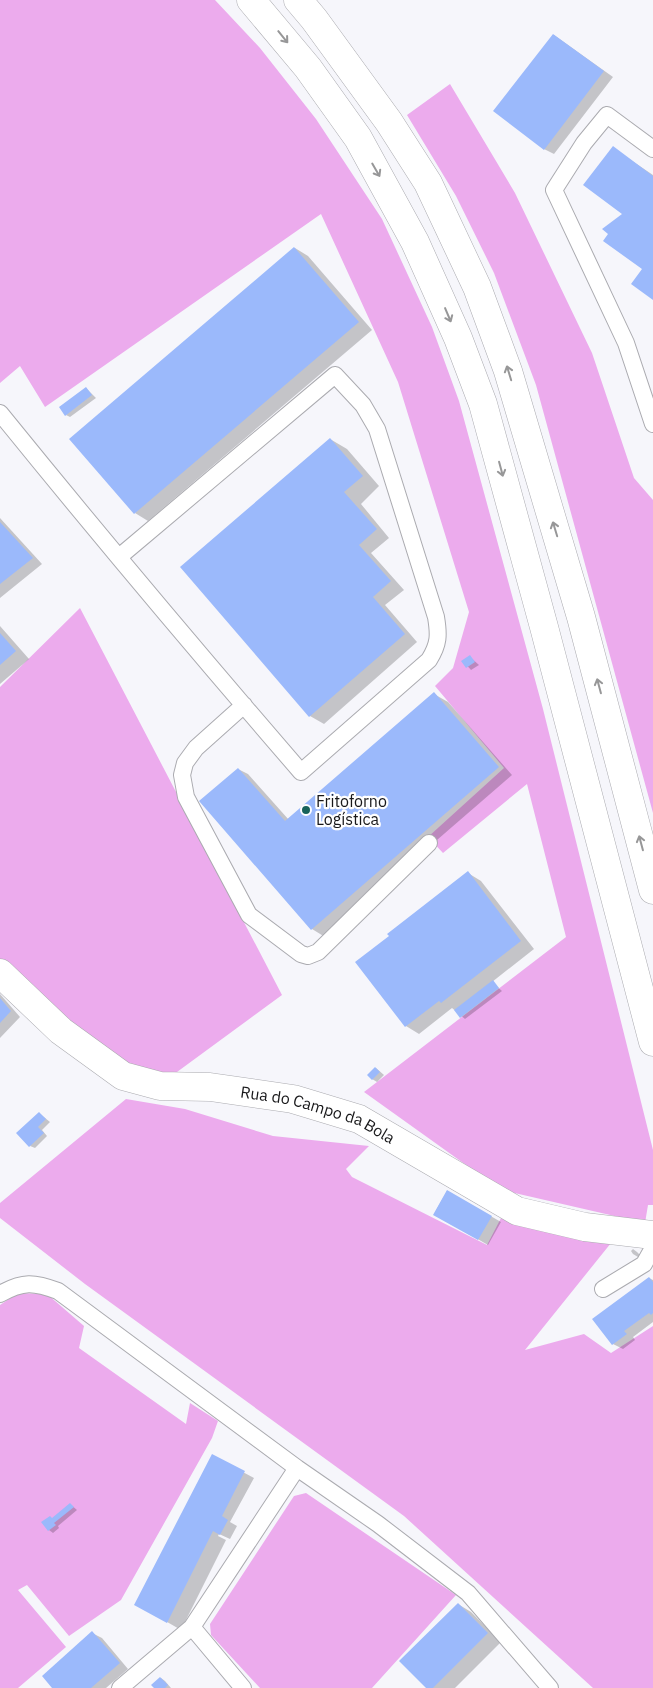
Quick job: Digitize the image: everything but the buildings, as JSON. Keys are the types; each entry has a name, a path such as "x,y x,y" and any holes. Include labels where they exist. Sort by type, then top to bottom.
{"main road":[{"path":"251,0 308,68 358,138 415,242 458,338 485,413 544,627 653,1042"},
{"path":"298,0 389,122 428,183 477,287 508,370 581,617 653,890"},
{"name":"Rua do Campo da Bola","path":"0,974 61,1031 123,1076 160,1086 210,1087 293,1099 359,1119 516,1211 585,1227 653,1235"}],"lane":[{"path":"653,149 607,115 584,143 554,190 626,343 653,424"},
{"path":"0,413 119,557 301,772 429,660 437,647 439,635 436,617 377,429 363,405 335,375 119,557"},
{"path":"244,706 196,748 185,763 182,775 186,797 249,915 256,923 301,954 308,956 318,952 429,843"},
{"path":"603,1289 644,1264 653,1248"},
{"path":"0,1294 24,1284 38,1284 58,1291 297,1468 378,1524 468,1593 550,1688"},
{"path":"127,1686 192,1627 297,1468"},
{"path":"192,1627 243,1688"}],"shaded area":[{"path":"0,0 215,0 260,48 316,119 382,219 432,327 459,401 543,709 653,1150 653,1205 648,1205 645,1223 501,1190 364,1092 566,937 527,784 443,853 428,837 504,768 435,686 453,668 469,612 398,382 321,214 45,407 20,366 0,383"},
{"path":"450,84 515,193 592,353 634,478 653,500 653,813 536,385 494,273 456,196 407,115"},
{"path":"80,608 282,995 177,1072 145,1072 124,1068 40,1003 0,959 0,687"},
{"path":"126,1099 185,1109 273,1136 369,1146 346,1169 352,1177 487,1245 501,1218 611,1243 525,1350 584,1334 611,1353 653,1326 653,1688 593,1688 404,1516 85,1284 0,1218 0,1203"},
{"path":"18,1293 47,1294 84,1326 79,1348 186,1424 190,1403 218,1421 212,1438 121,1600 69,1636 27,1585 18,1590 66,1647 18,1688 0,1688 0,1305"},
{"path":"306,1493 456,1595 372,1688 260,1688 211,1635 210,1624 294,1496"}],"place":[{"name":"Fritoforno Logística","path":"306,810"}]}
